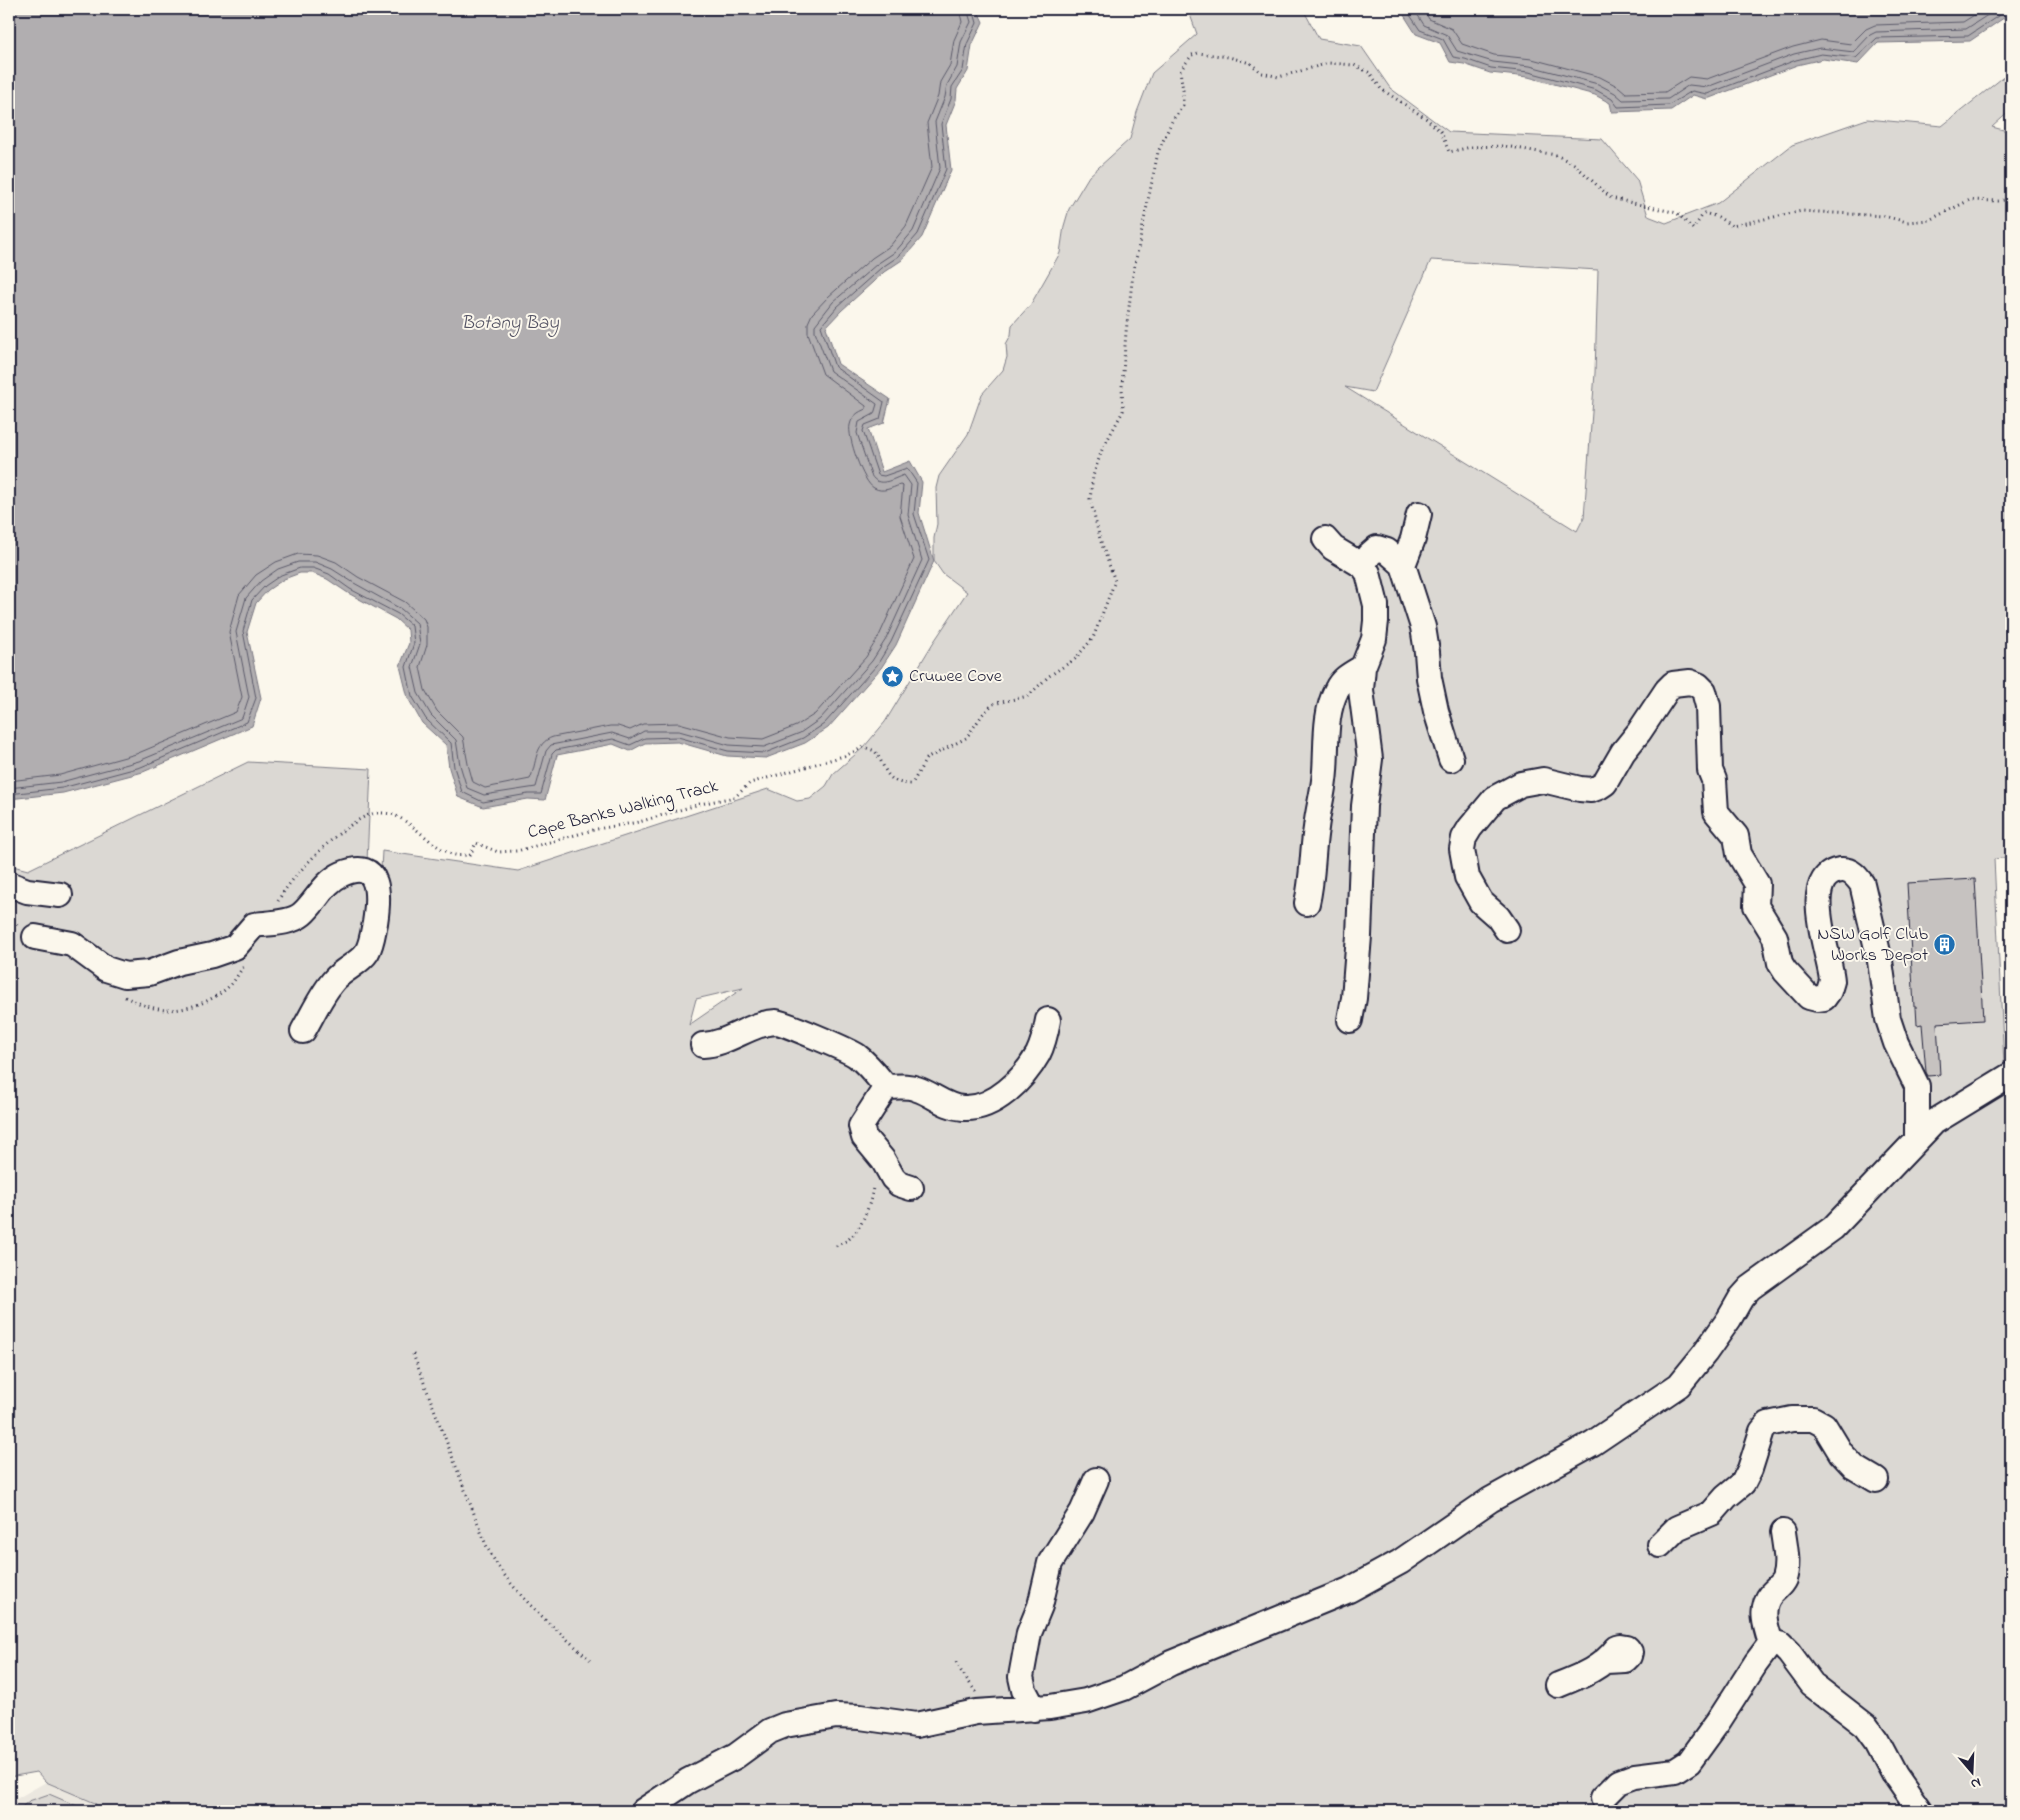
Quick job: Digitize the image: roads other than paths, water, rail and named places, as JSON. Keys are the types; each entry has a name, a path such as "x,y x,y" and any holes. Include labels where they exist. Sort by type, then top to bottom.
{"lane":[{"path":"1403,565 1413,540 1419,514"},
{"path":"1325,539 1332,548 1363,566 1368,573 1376,605 1374,639 1363,667 1361,690 1370,759 1364,806 1358,936 1350,1020"},
{"path":"1363,566 1369,555 1377,548 1388,551 1403,565 1422,626 1429,678 1436,711 1451,759"},
{"path":"1307,903 1318,812 1325,773 1327,727 1331,702 1338,687 1348,676 1363,667"},
{"path":"1507,930 1498,917 1481,902 1467,877 1462,849 1464,838 1470,828 1495,798 1521,784 1542,780 1580,790 1591,790 1599,787 1605,783 1623,752 1667,690 1673,684 1681,682 1698,685 1704,691 1708,706 1710,770 1714,780 1716,812 1736,836 1739,854 1757,884 1756,906 1776,937 1780,962 1785,971 1809,997 1824,998 1829,991 1832,981 1820,920 1819,894 1822,884 1833,872 1841,870 1855,875 1862,884 1880,961 1888,1019 1896,1043 1917,1086 1917,1140"},
{"path":"35,937 72,944 106,969 125,975 149,973 179,962 212,955 235,947 254,925 288,920 301,915 326,886 342,874 360,871 370,874 377,883 378,896 370,946 366,954 333,981 303,1031"},
{"path":"9,884 27,891 60,895"},
{"path":"703,1045 717,1044 764,1025 781,1023 856,1055 870,1067 886,1087 915,1088 950,1105 964,1108 984,1105 995,1100 1014,1084 1029,1068 1039,1053 1048,1020"},
{"path":"643,1811 688,1781 736,1756 770,1731 786,1725 836,1716 860,1717 916,1725 989,1711 1034,1708 1086,1701 1124,1688 1172,1663 1349,1590 1400,1562 1490,1500 1593,1443 1678,1385 1705,1353 1741,1298 1750,1288 1833,1228 1934,1122 2011,1075"},
{"path":"886,1087 861,1126 864,1137 878,1154 893,1178 899,1184 911,1188"},
{"path":"1660,1546 1677,1528 1712,1513 1726,1497 1743,1483 1750,1469 1762,1431 1768,1424 1792,1419 1814,1418 1824,1425 1841,1453 1854,1467 1876,1480"},
{"path":"1034,1708 1024,1690 1020,1677 1029,1633 1040,1606 1050,1563 1082,1512 1096,1480"},
{"path":"1771,1643 1766,1626 1765,1609 1769,1596 1782,1582 1784,1577 1786,1558 1783,1532"},
{"path":"1603,1798 1619,1782 1636,1776 1675,1771 1689,1762 1771,1643"},
{"path":"1771,1643 1780,1644 1812,1684 1866,1726 1877,1741 1895,1775 1920,1811"},
{"path":"1558,1685 1584,1675 1606,1661"}],"water":[{"name":"Botany Bay","path":"9,9 977,9 983,22 972,45 968,71 957,89 956,100 946,125 951,170 922,237 902,260 884,272 826,327 838,364 890,399 884,423 868,429 882,472 910,461 922,482 919,513 934,561 896,645 881,668 828,728 805,743 766,758 727,756 678,742 645,743 630,751 613,744 557,755 545,800 528,799 483,807 458,797 449,768 446,745 422,723 408,698 400,666 409,643 408,630 396,619 348,593 327,579 312,573 300,573 284,579 268,590 256,603 247,632 261,698 252,726 143,772 63,793 9,799"},
{"path":"1400,9 2011,9 2011,13 1970,41 1878,43 1858,64 1823,59 1797,65 1707,99 1693,95 1671,110 1612,112 1610,103 1595,95 1528,77 1490,73 1464,64 1450,62 1440,43 1416,34"}],"place":[{"name":"Cruwee Cove","path":"893,677"},
{"name":"NSW Golf Club Works Depot","path":"1944,945"}]}
